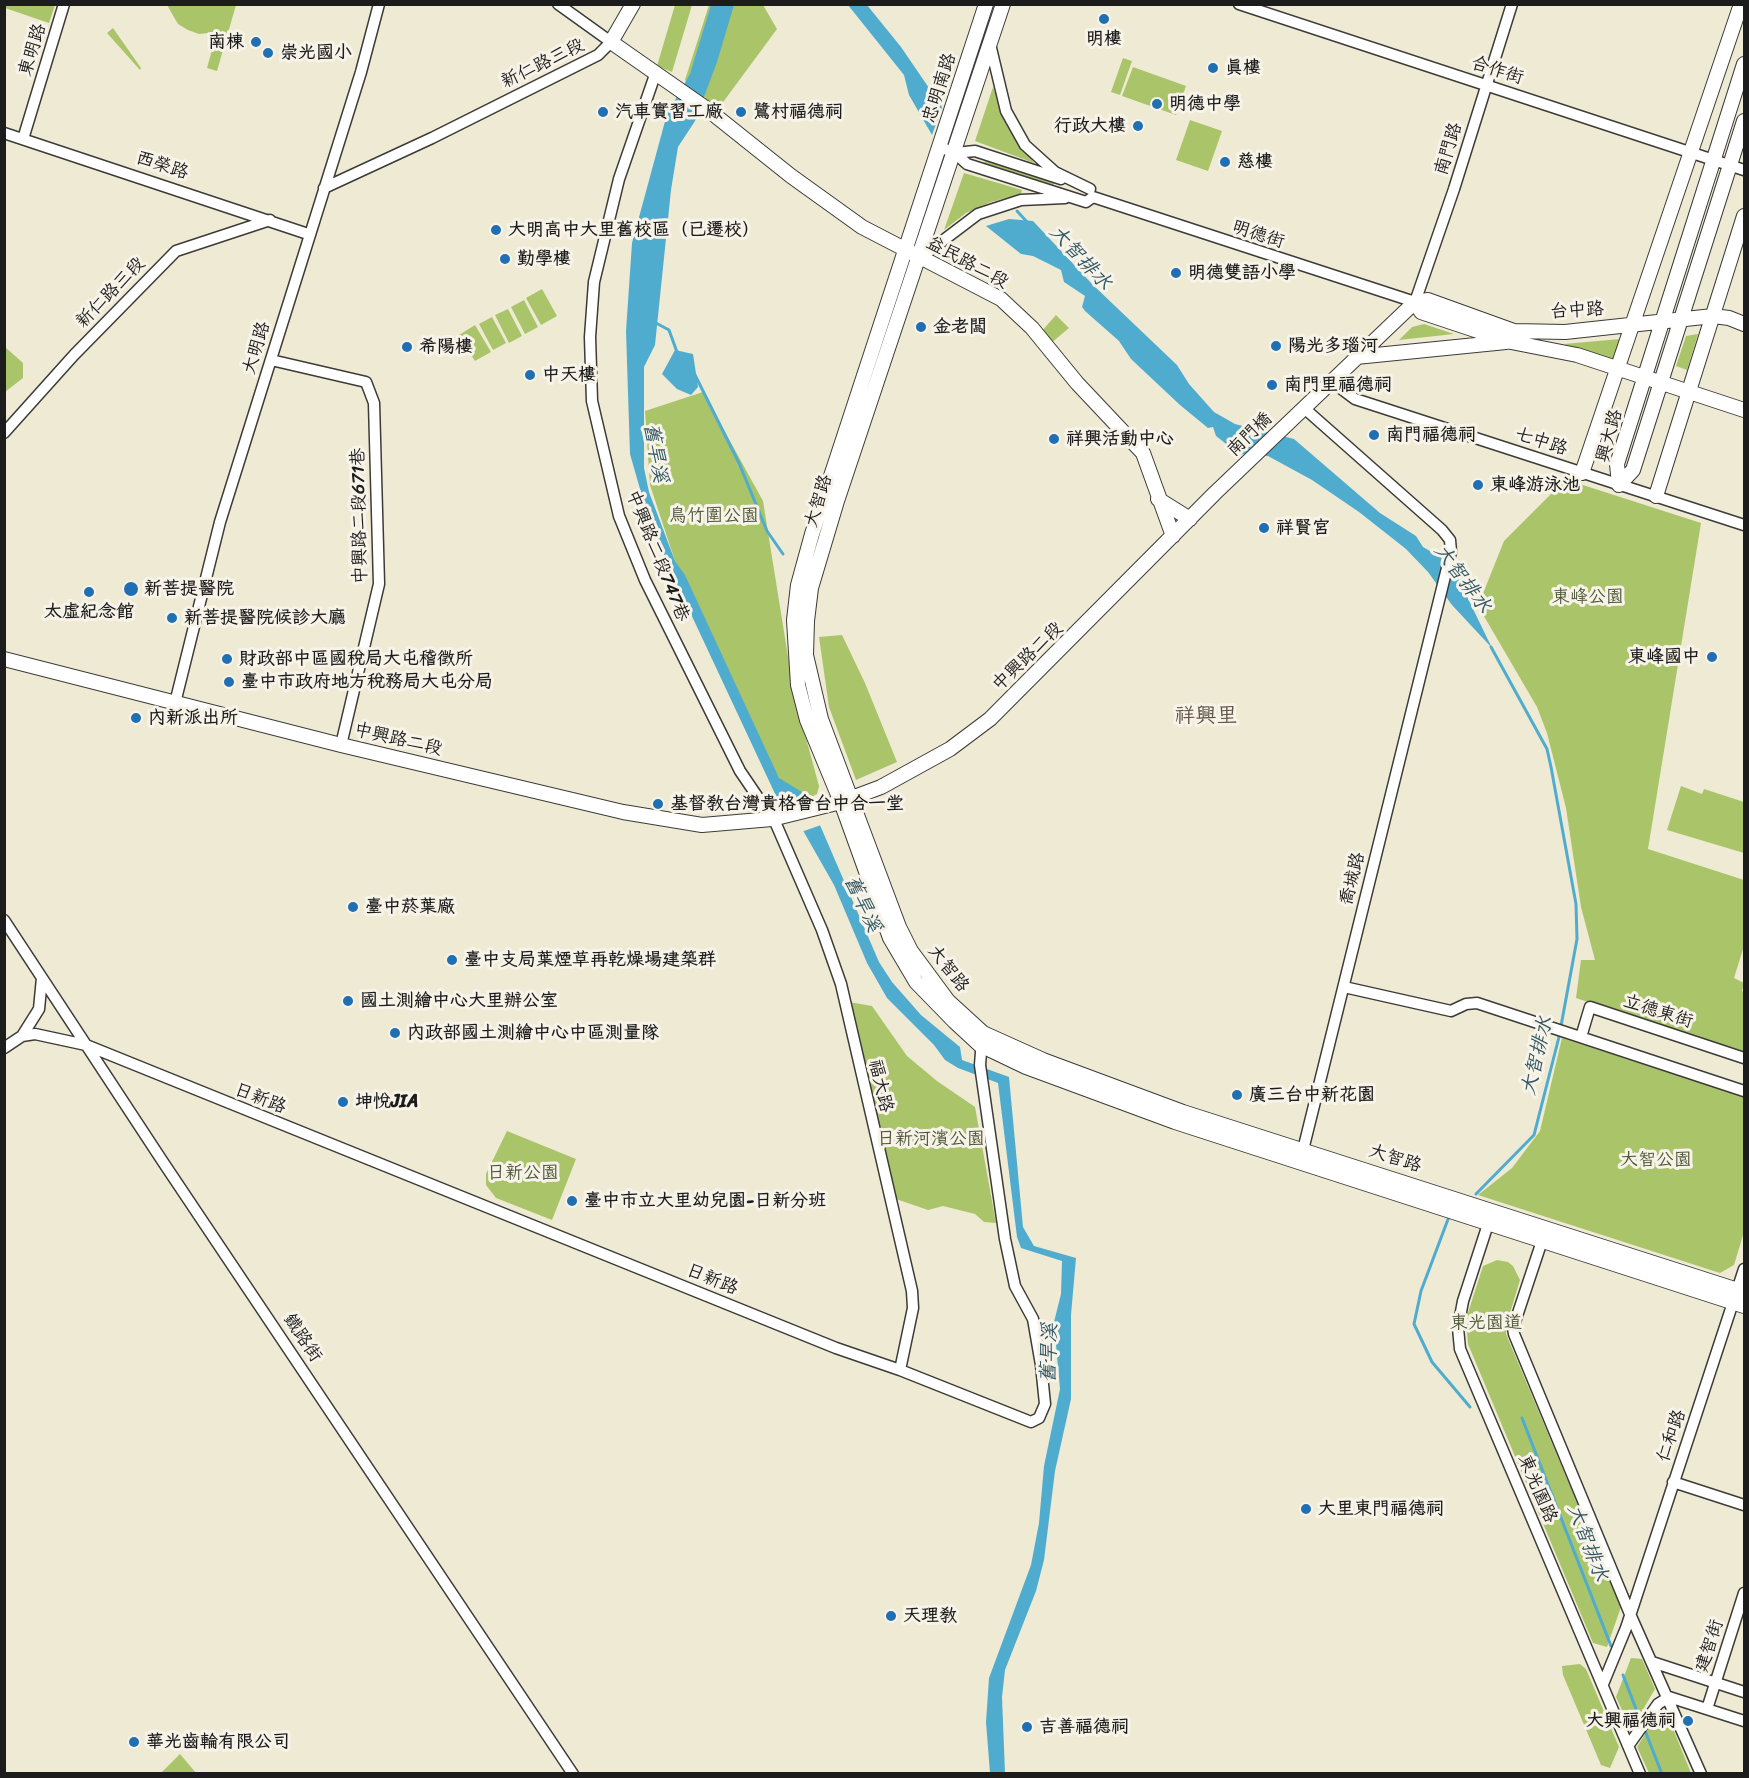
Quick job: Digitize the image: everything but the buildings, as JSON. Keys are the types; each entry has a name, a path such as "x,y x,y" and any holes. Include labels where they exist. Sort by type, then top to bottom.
{"street":[{"name":"東明路","path":"23,139 64,4"},
{"name":"大明路","path":"175,703 220,522 379,4"},
{"path":"558,4 655,75"},
{"path":"611,42 633,4"},
{"name":"忠明南路","path":"928,182 986,4"},
{"name":"忠明南路","path":"955,153 1003,4"},
{"name":"合作街","path":"1239,4 1744,170"},
{"name":"南門路","path":"1415,302 1419,296 1512,4"},
{"name":"興大路","path":"1582,473 1741,4"},
{"name":"新仁路三段","path":"324,188 432,138 598,56 611,42"},
{"path":"990,44 1006,111 1025,145 1055,172 1091,193"},
{"name":"興大路","path":"1619,484 1617,464 1744,63"},
{"name":"益民路二段","path":"655,75 707,110 791,176 862,227 1001,299 1032,328 1077,383 1143,453 1173,536"},
{"name":"中興路二段747巷","path":"655,75 625,155 594,282 588,337 592,401 619,516 645,580 740,771 772,819"},
{"name":"興大路","path":"1619,484 1633,470 1744,121"},
{"name":"西榮路","path":"4,133 308,234"},
{"name":"明德街","path":"940,147 955,153 967,164 1086,202 1091,193"},
{"name":"明德街","path":"955,153 975,151 1091,193 1415,302"},
{"name":"大智路","path":"846,800 821,719 806,655 810,599 837,501 955,153"},
{"name":"大智路","path":"928,182 904,250 798,585 794,620 798,685 807,720 846,800 911,951 948,1000 982,1039 1302,1155 1740,1298"},
{"path":"920,258 978,214 1021,200 1073,198"},
{"path":"1656,496 1744,216"},
{"name":"新仁路三段","path":"4,433 74,355 176,251 270,220"},
{"name":"台中路","path":"1744,324 1729,318 1713,316 1565,332 1514,331 1428,300 1415,302 1421,312 1511,342 1577,355 1744,410"},
{"path":"1300,411 1415,302"},
{"name":"台中路","path":"1356,357 1511,342"},
{"name":"中興路二段671巷","path":"271,360 366,381 374,403 379,584 341,745"},
{"name":"七中路","path":"1331,381 1355,399 1744,525"},
{"name":"南門橋","path":"1228,481 1300,411"},
{"name":"喬城路","path":"1300,411 1442,530 1450,540 1450,552 1302,1155"},
{"name":"中興路二段","path":"4,659 121,685 175,703 341,745 623,812 702,825 772,819 846,800 913,772 950,749 990,719 1228,481"},
{"path":"1158,499 1190,519"},
{"name":"福大路","path":"772,819 804,886 841,984 912,1291 913,1308 900,1370"},
{"name":"鐵路街","path":"4,920 573,1773"},
{"path":"4,1048 22,1036 39,1009 42,978"},
{"path":"1344,987 1451,1011 1466,1004 1477,1003 1744,1091"},
{"name":"立德東街","path":"1576,1035 1590,1007 1744,1058"},
{"name":"日新路","path":"22,1036 48,1035 86,1045 793,1331 900,1370 1020,1420 1031,1422 1040,1418 1043,1412 1044,1392 1033,1319 1015,1286 980,1065 982,1039"},
{"name":"東光園路","path":"1490,1217 1463,1301 1458,1328 1460,1349 1640,1773"},
{"path":"1544,1234 1513,1328 1630,1614 1701,1773"},
{"name":"仁和路","path":"1603,1684 1630,1614 1673,1482 1740,1298 1744,1269"},
{"path":"1673,1482 1744,1505"},
{"name":"建智街","path":"1707,1709 1744,1593"},
{"path":"1652,1662 1744,1692"},
{"path":"1628,1746 1661,1701 1669,1697 1744,1721"}],"green space":[{"path":"5,4 55,5 49,23 5,8"},
{"path":"167,5 236,5 217,71 207,68 217,32 199,34 188,30 178,24"},
{"path":"675,5 692,5 672,72 657,66"},
{"path":"709,5 763,5 777,29 718,109 685,80"},
{"path":"113,28 141,68 140,70 107,33"},
{"path":"1123,58 1132,61 1120,95 1111,92"},
{"path":"1133,67 1186,86 1176,115 1122,96"},
{"path":"993,87 1011,131 1034,163 975,141"},
{"path":"1190,120 1222,131 1208,171 1176,160"},
{"path":"986,158 1055,180 1052,189 983,166"},
{"path":"964,173 1022,190 1021,194 991,202 966,213 944,230"},
{"path":"542,289 557,316 541,325 526,298"},
{"path":"524,300 538,327 525,334 511,307"},
{"path":"508,309 522,336 509,343 495,315"},
{"path":"1056,315 1069,328 1050,344 1041,332"},
{"path":"492,317 506,343 493,350 479,324"},
{"path":"1424,324 1454,334 1399,340 1412,327"},
{"path":"475,325 491,352 475,361 459,335"},
{"path":"1698,334 1687,370 1676,366 1686,336"},
{"path":"1620,339 1614,360 1564,344"},
{"path":"5,347 23,363 23,378 5,392"},
{"name":"鳥竹圍公園","path":"703,392 763,501 794,694 819,786 817,794 809,798 789,792 770,765 675,561 650,485 645,411"},
{"name":"東峰公園","path":"1558,477 1701,523 1648,849 1744,880 1744,946 1734,978 1744,983 1742,991 1744,992 1744,1054 1576,998 1581,960 1595,960 1581,907 1566,808 1547,733 1537,707 1478,606 1504,541 1553,492"},
{"path":"842,635 865,683 897,762 856,780 829,707 819,637"},
{"path":"1681,786 1702,794 1704,789 1744,802 1744,853 1667,830"},
{"name":"日新河濱公園","path":"849,1002 872,1006 907,1056 937,1081 975,1107 996,1223 984,1222 975,1214 943,1206 928,1210 896,1199"},
{"name":"大智公園","path":"1562,1038 1744,1097 1744,1232 1734,1265 1720,1273 1478,1195 1512,1168 1540,1131"},
{"name":"日新公園","path":"507,1131 576,1159 552,1220 496,1198 486,1185 486,1174"},
{"name":"東光園道","path":"1497,1260 1508,1262 1513,1266 1520,1280 1506,1334 1621,1607 1607,1647 1593,1643 1468,1344 1466,1319 1483,1266"},
{"path":"1631,1658 1642,1659 1655,1689 1635,1723 1632,1724 1627,1721 1616,1697"},
{"path":"1580,1664 1586,1669 1619,1747 1610,1768 1601,1765 1563,1675 1562,1666"},
{"path":"1658,1713 1667,1714 1691,1773 1649,1773 1637,1747"},
{"path":"180,1754 196,1773 161,1773"}],"water":[{"path":"711,5 734,5 717,62 695,121 678,147 671,190 655,345 644,367 644,468 649,492 675,561 685,575 779,778 807,795 879,962 892,982 921,1015 960,1047 962,1060 1009,1077 1023,1227 1034,1246 1076,1258 1071,1315 1071,1399 1055,1471 1044,1560 1036,1591 1005,1670 1002,1697 1005,1773 990,1773 986,1722 989,1678 1031,1565 1039,1523 1044,1466 1060,1389 1054,1322 1061,1294 1062,1261 1021,1248 1017,1237 998,1083 958,1068 945,1060 934,1045 887,998 867,963 834,885 801,827 777,798 668,565 642,496 630,454 626,331 632,243 667,114 690,74"},
{"path":"848,5 867,5 901,47 942,107 932,135 909,95 904,75"},
{"path":"1009,219 1033,221 1093,285 1177,365 1189,384 1214,412 1235,424 1294,439 1380,513 1416,536 1423,547 1442,558 1458,578 1492,648 1452,605 1428,572 1406,549 1359,512 1312,480 1268,456 1239,454 1216,436 1213,427 1208,428 1180,405 1131,359 1119,341 1085,311 1082,307 1085,296 1064,282 1061,270 1033,256 1021,254 986,226"},
{"path":"675,350 693,354 698,387 691,395 677,389 662,374"}],"pier":[{"path":"810,795 821,825 801,832 787,814 783,804"}],"waterway":[{"name":"大智排水","path":"1017,211 1028,223"},
{"path":"656,323 669,330 677,352"},
{"path":"694,373 739,463 767,531 783,554"},
{"name":"大智排水","path":"1491,647 1547,749 1551,767 1576,904 1577,939 1561,1026"},
{"name":"大智排水","path":"1476,1194 1534,1135 1560,1033"},
{"path":"1450,1214 1421,1291 1414,1324 1432,1362 1470,1407"},
{"name":"大智排水","path":"1522,1418 1611,1646"},
{"name":"大智排水","path":"1623,1675 1641,1722"},
{"name":"大智排水","path":"1644,1728 1662,1774"}],"place":[{"name":"明樓","path":"1104,19"},
{"name":"南棟","path":"256,42"},
{"name":"崇光國小","path":"268,53"},
{"name":"真樓","path":"1213,68"},
{"name":"明德中學","path":"1157,104"},
{"name":"汽車實習工廠","path":"603,112"},
{"name":"鷺村福德祠","path":"741,112"},
{"name":"行政大樓","path":"1138,126"},
{"name":"慈樓","path":"1225,162"},
{"name":"大明高中大里舊校區（已遷校）","path":"496,230"},
{"name":"勤學樓","path":"505,259"},
{"name":"明德雙語小學","path":"1176,273"},
{"name":"金老闆","path":"921,327"},
{"name":"陽光多瑙河","path":"1276,346"},
{"name":"希陽樓","path":"407,347"},
{"name":"中天樓","path":"530,375"},
{"name":"南門里福德祠","path":"1272,385"},
{"name":"南門福德祠","path":"1374,435"},
{"name":"祥興活動中心","path":"1054,439"},
{"name":"東峰游泳池","path":"1478,485"},
{"name":"祥賢宮","path":"1264,528"},
{"name":"新菩提醫院","path":"131,589"},
{"name":"太虛紀念館","path":"89,592"},
{"name":"新菩提醫院候診大廳","path":"172,618"},
{"name":"東峰國中","path":"1712,657"},
{"name":"財政部中區國稅局大屯稽徵所","path":"227,659"},
{"name":"臺中市政府地方稅務局大屯分局","path":"229,682"},
{"name":"內新派出所","path":"136,718"},
{"name":"基督教台灣貴格會台中合一堂","path":"658,804"},
{"name":"臺中菸葉廠","path":"353,907"},
{"name":"臺中支局葉煙草再乾燥場建築群","path":"452,960"},
{"name":"國土測繪中心大里辦公室","path":"348,1001"},
{"name":"內政部國土測繪中心中區測量隊","path":"395,1033"},
{"name":"廣三台中新花園","path":"1237,1095"},
{"name":"坤悅JIA","path":"343,1102"},
{"name":"臺中市立大里幼兒園-日新分班","path":"572,1201"},
{"name":"大里東門福德祠","path":"1306,1509"},
{"name":"天理教","path":"891,1616"},
{"name":"大興福德祠","path":"1688,1721"},
{"name":"吉善福德祠","path":"1027,1727"},
{"name":"華光齒輪有限公司","path":"134,1742"}],"district":[{"name":"祥興里","path":"1206,717"}],"water label":[{"name":"舊旱溪","path":"655,453"},
{"name":"舊旱溪","path":"862,904"},
{"name":"舊旱溪","path":"1050,1353"}]}
